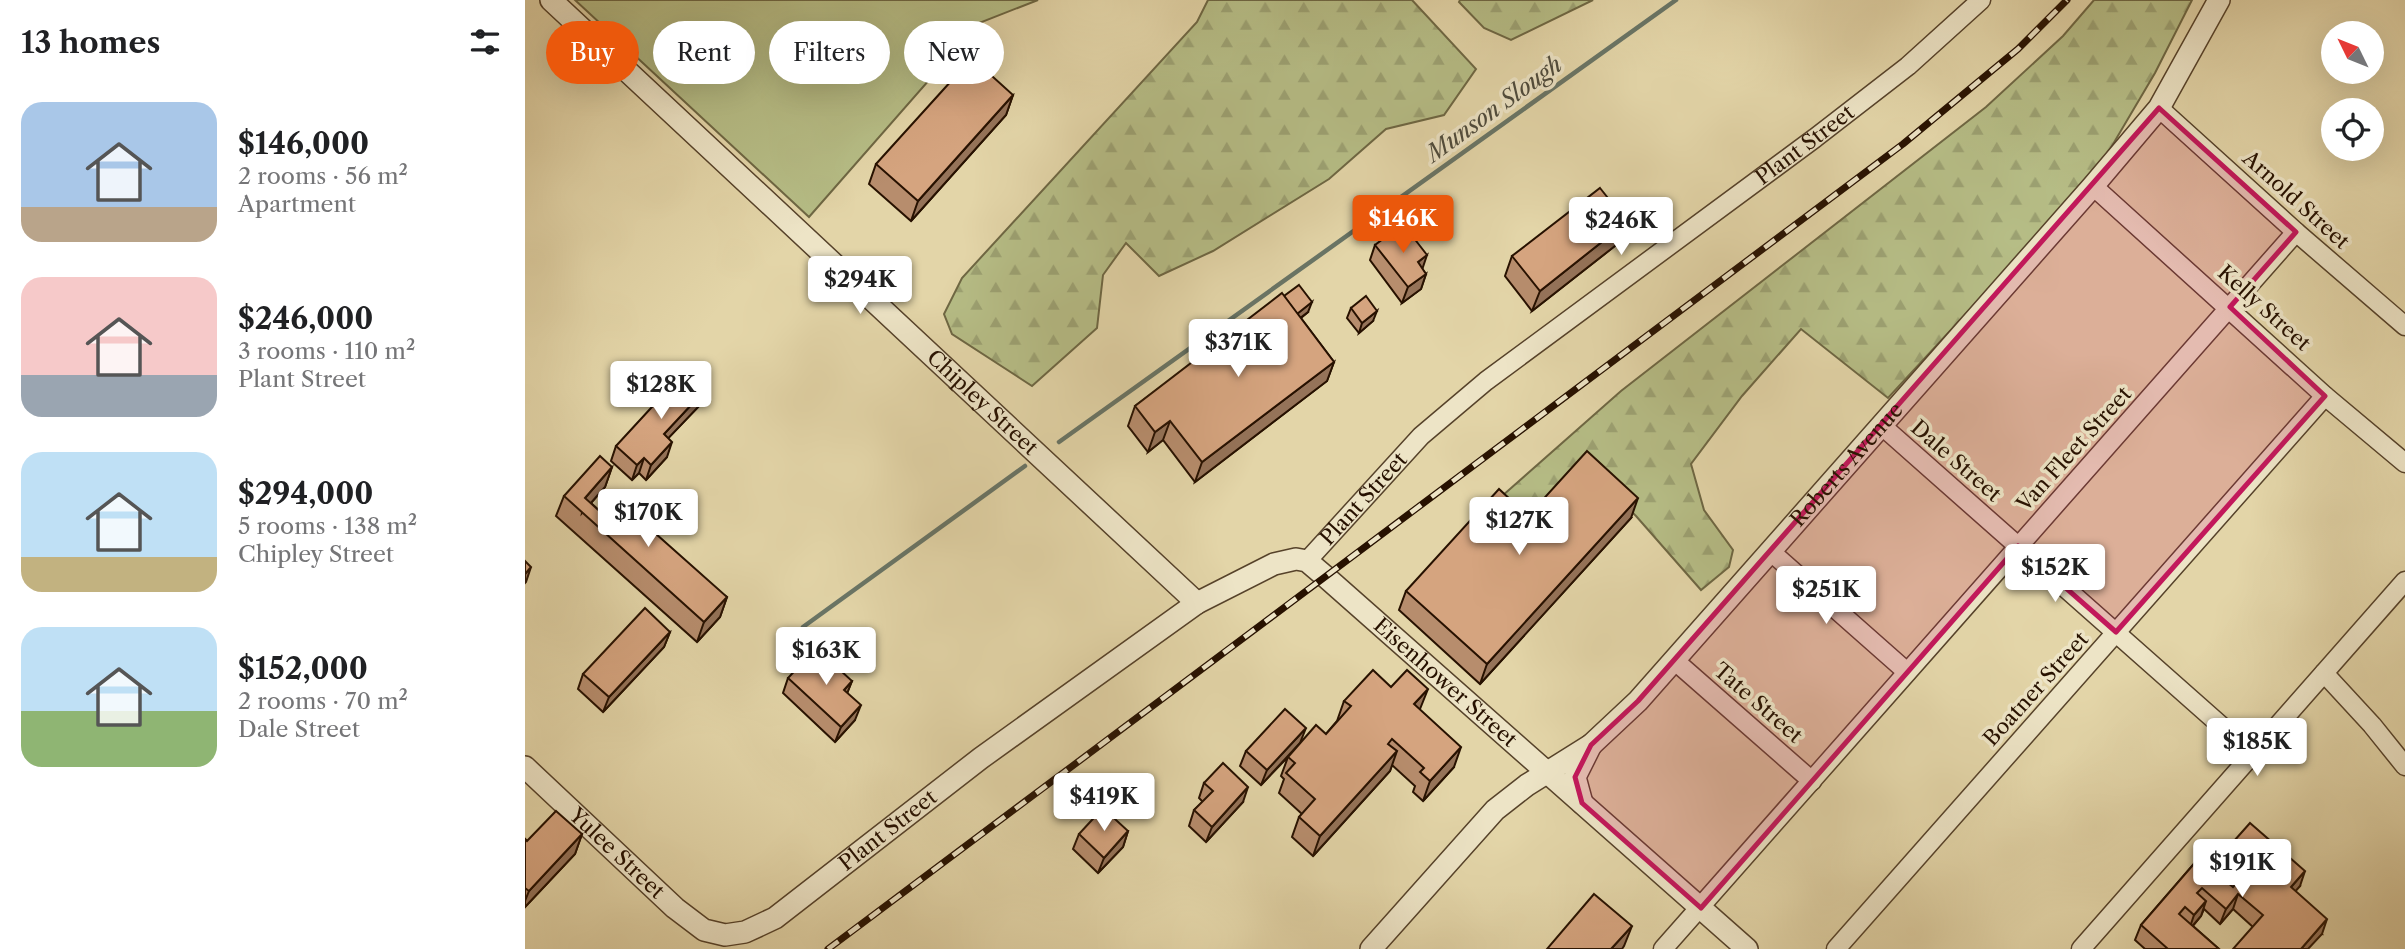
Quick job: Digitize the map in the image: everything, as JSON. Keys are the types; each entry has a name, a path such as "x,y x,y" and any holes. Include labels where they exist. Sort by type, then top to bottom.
{"street":[{"name":"Chipley Street","path":"551,0 1198,603"},
{"name":"Plant Street","path":"713,933 725,935 745,932 775,918 981,758 1198,603 1274,564 1296,559 1307,561 1421,436 1440,419 1486,381 1898,74 1981,0"},
{"name":"Roberts Avenue","path":"1371,949 1495,810 1547,772 1591,745 1624,716 2159,108 2219,0"},
{"name":"Arnold Street","path":"2159,108 2405,326"},
{"name":"Kelly Street","path":"2093,186 2230,307 2325,396 2405,463"},
{"name":"Van Fleet Street","path":"1663,949 2296,232"},
{"name":"Boatner Street","path":"1836,949 2325,396"},
{"name":"Dale Street","path":"1881,425 2253,754"},
{"path":"1770,551 1907,672"},
{"name":"Eisenhower Street","path":"1307,561 1747,949"},
{"path":"2081,949 2405,581"},
{"name":"Tate Street","path":"1674,660 1812,781"},
{"path":"2324,673 2405,766"},
{"path":"1582,803 1575,777 1591,745"},
{"name":"Yulee Street","path":"525,767 675,908 704,930 713,933"}],"highlighted area":[{"path":"2159,108 2296,232 2230,307 2325,396 2116,632 2018,546 1701,908 1582,803 1575,777 1591,745 1638,701"}],"green space":[{"path":"575,0 1038,0 984,21 904,21 904,84 926,84 809,217 666,84 755,84 755,21 653,21 653,72 639,59 639,21 598,21"},
{"path":"1208,0 1412,0 1476,69 1444,115 1386,129 1329,179 1213,251 1159,276 1126,243 1103,275 1097,328 1032,386 952,334 944,314 962,278 1197,22"},
{"path":"1460,0 1593,0 1511,40 1484,28"},
{"path":"2094,0 2192,0 2155,73 2096,173 1888,398 1801,329 1742,396 1691,464 1704,510 1733,550 1729,567 1701,590 1636,516 1581,462 1519,528 1493,504 1621,391 1986,107 2063,36"}],"building":[{"path":"948,84 1001,84 1013,95 918,201 876,164"},
{"path":"1600,188 1627,222 1540,291 1512,256"},
{"path":"1403,224 1427,255 1418,262 1426,274 1408,287 1375,245"},
{"path":"1299,285 1312,302 1297,314 1284,296"},
{"path":"1282,293 1334,362 1202,462 1170,421 1155,432 1135,406"},
{"path":"1366,296 1377,311 1362,323 1351,308"},
{"path":"686,370 706,389 664,434 672,442 651,465 644,458 637,465 616,446"},
{"path":"1587,451 1638,498 1487,664 1406,591 1499,489 1528,516"},
{"path":"600,456 612,467 585,498 615,525 629,510 727,597 704,622 564,496"},
{"path":"525,561 531,567 525,574"},
{"path":"645,608 670,632 609,697 583,674"},
{"path":"816,648 852,681 844,690 861,705 841,727 788,678"},
{"path":"1373,670 1391,687 1407,670 1428,689 1414,704 1461,747 1430,781 1420,772 1424,768 1392,739 1388,744 1397,751 1320,836 1299,817 1315,799 1286,773 1295,763 1288,757 1316,725 1326,734 1351,706 1344,701"},
{"path":"1285,709 1306,728 1267,770 1246,751"},
{"path":"1223,763 1248,787 1212,827 1194,810 1213,791 1204,783"},
{"path":"1103,808 1128,831 1104,858 1079,834"},
{"path":"556,811 582,834 529,891 525,888 525,839 527,841"},
{"path":"2250,823 2305,871 2291,887 2327,919 2301,949 2233,949 2263,915 2238,894 2226,909 2202,888 2197,893 2206,901 2194,915 2185,907 2179,914 2219,949 2168,949 2141,925 2199,858 2233,887 2241,878 2229,867 2236,859 2226,850"},
{"path":"1594,894 1632,926 1611,949 1547,949"}],"waterway":[{"name":"Munson Slough","path":"1059,442 1676,0"},
{"path":"803,627 1025,466"}],"railway":[{"path":"828,949 1903,144 2018,49 2067,0"}]}
